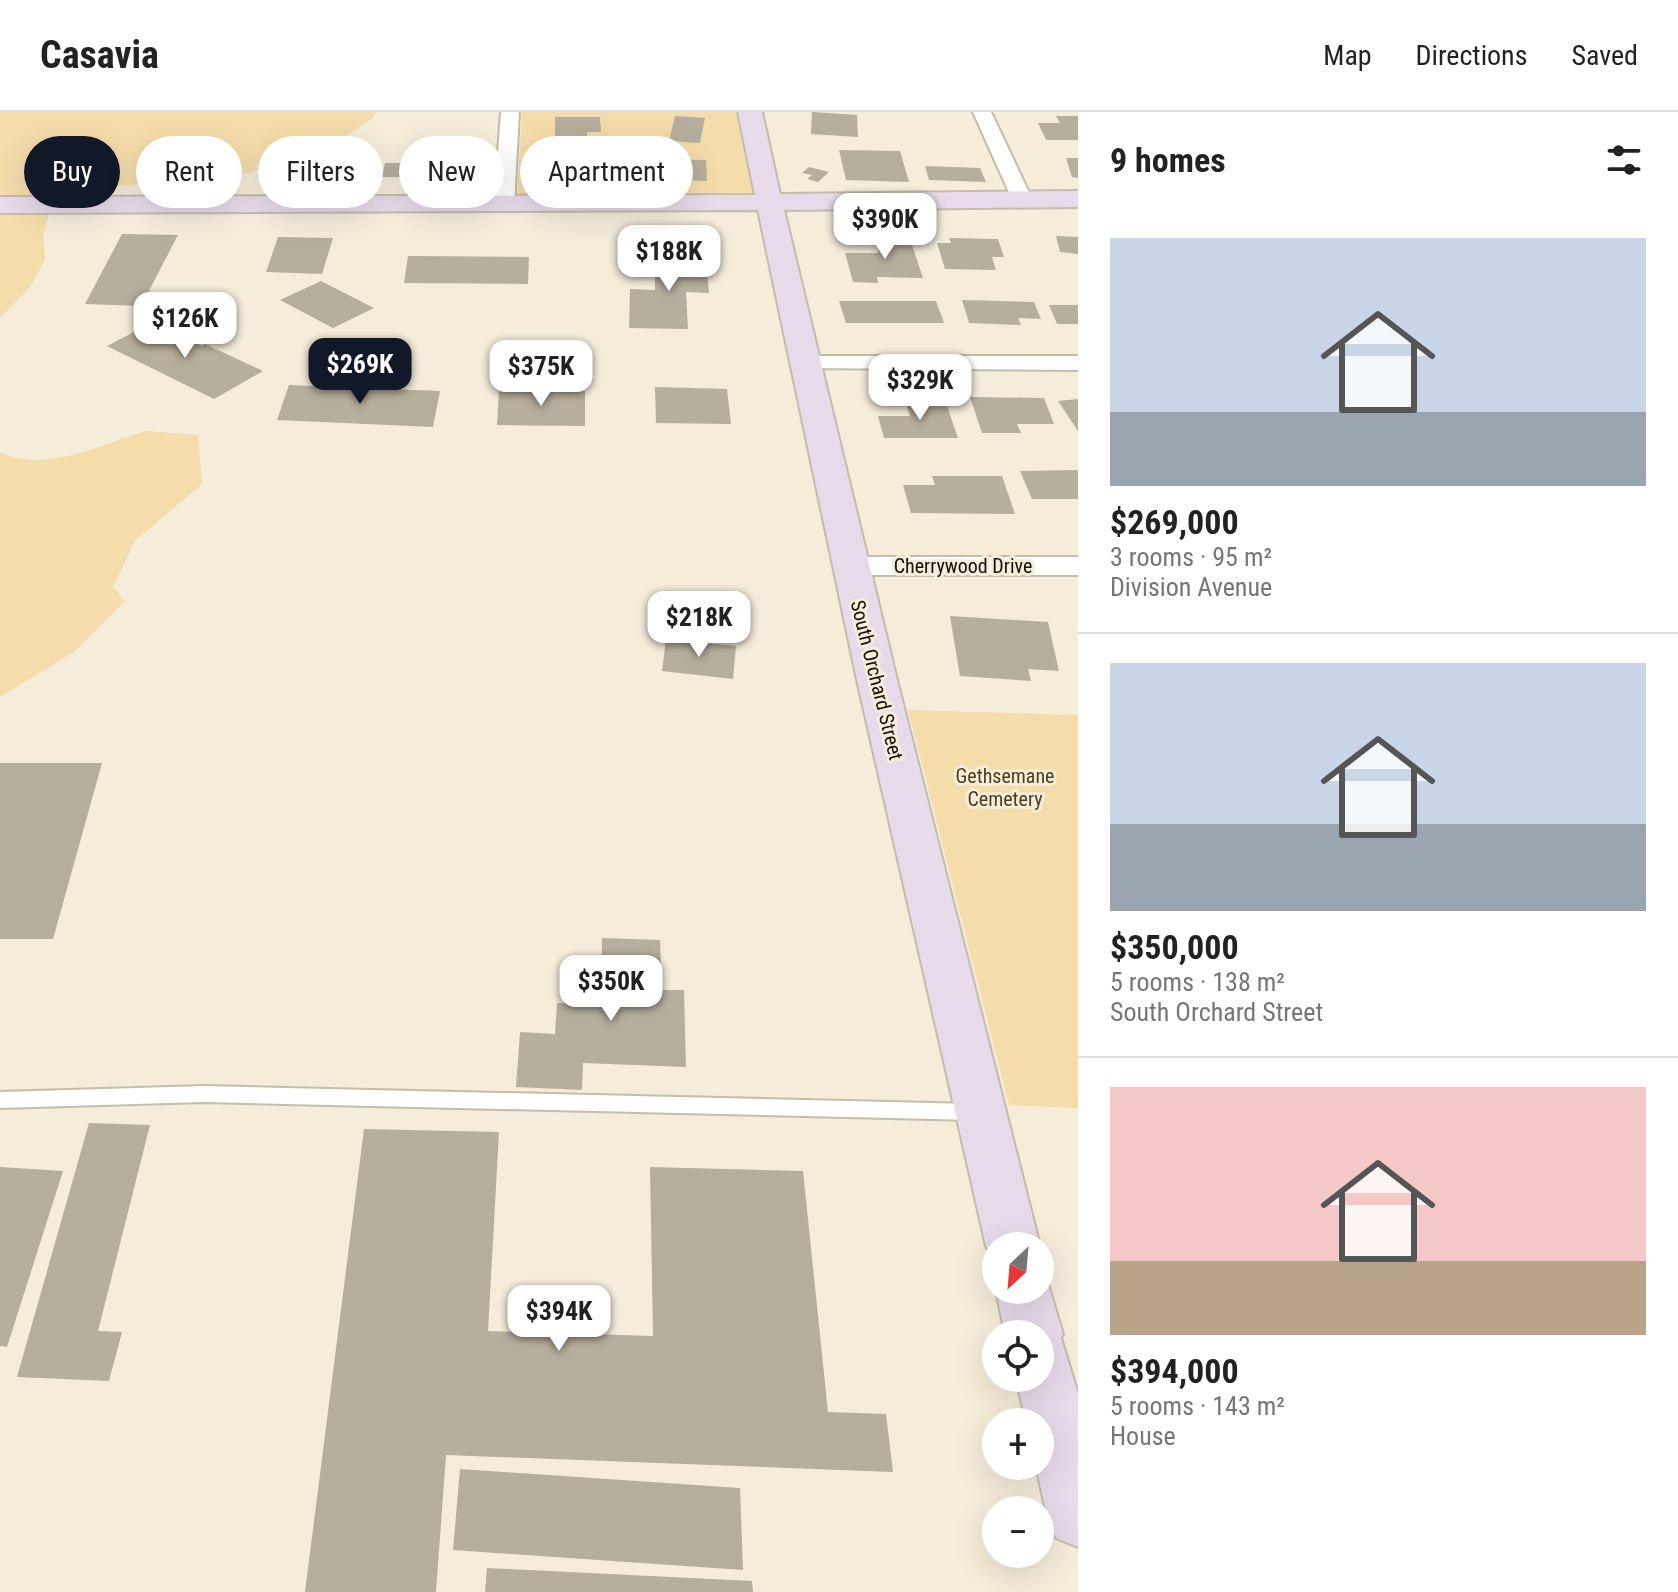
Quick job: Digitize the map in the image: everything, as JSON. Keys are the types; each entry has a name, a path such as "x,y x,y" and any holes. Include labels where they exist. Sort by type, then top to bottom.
{"street":[{"path":"510,112 504,205 1078,199"},
{"name":"South Orchard Street","path":"750,112 802,363 849,566 1010,1232"},
{"path":"982,112 1022,199"},
{"path":"0,205 399,205"},
{"path":"802,363 1078,363"},
{"name":"Cherrywood Drive","path":"849,566 1078,566"},
{"path":"1048,1392 1078,1516"}],"lane":[{"path":"0,1100 204,1094 981,1112"}],"green space":[{"path":"0,112 376,112 372,119 346,136 258,136 258,170 242,174 242,136 136,136 136,184 120,186 120,136 24,136 24,199 0,199"},
{"path":"522,112 738,112 755,197 693,198 693,136 521,136"},
{"path":"520,147 520,199 517,199"},
{"path":"0,211 50,211 43,235 45,260 31,286 0,318"},
{"path":"146,431 198,435 202,484 135,541 113,587 125,601 74,652 0,697 0,452 17,458 54,458 73,455"},
{"name":"Gethsemane Cemetery","path":"908,710 1078,715 1078,1108 1009,1105"}],"building":[{"path":"812,112 857,115 858,137 811,134"},
{"path":"675,116 705,118 700,143 693,143 693,136 670,136"},
{"path":"1056,116 1078,116 1078,140 1046,140 1038,123 1060,123"},
{"path":"555,117 600,117 601,132 587,132 587,136 555,136"},
{"path":"839,150 900,151 909,182 846,180"},
{"path":"1066,158 1078,158 1078,178 1072,177"},
{"path":"693,160 706,160 707,181 693,181"},
{"path":"385,163 399,163 399,177 383,177"},
{"path":"925,166 980,168 986,182 929,180"},
{"path":"809,167 829,172 818,182 807,179 812,175 802,173"},
{"path":"122,234 178,235 141,306 85,304"},
{"path":"874,236 909,236 923,278 877,277 878,283 853,282 845,253 879,253"},
{"path":"1056,236 1078,237 1078,254 1060,252"},
{"path":"278,237 333,238 322,274 266,272"},
{"path":"949,238 998,239 1004,257 992,257 996,270 945,269 937,243 951,243"},
{"path":"655,254 706,256 709,293 686,292 688,329 629,328 630,289 655,290"},
{"path":"408,256 529,257 528,284 404,283"},
{"path":"321,281 374,308 333,328 280,300"},
{"path":"962,300 1034,302 1041,319 1018,318 1021,325 969,323"},
{"path":"839,301 936,301 944,323 846,323"},
{"path":"1049,305 1078,305 1078,324 1057,324"},
{"path":"153,322 263,371 214,399 107,346"},
{"path":"289,385 440,391 433,427 277,420"},
{"path":"655,387 727,389 731,424 656,423"},
{"path":"499,390 585,391 585,426 497,425"},
{"path":"970,397 1044,398 1054,424 1017,424 1021,433 982,433"},
{"path":"1078,399 1078,431 1058,401"},
{"path":"905,400 945,400 958,438 884,438 878,416 910,416"},
{"path":"1078,470 1078,499 1032,499 1020,471"},
{"path":"932,476 1002,476 1015,514 911,513 903,485 935,485"},
{"path":"950,616 1048,622 1059,671 1028,669 1031,681 960,676"},
{"path":"666,639 736,646 733,679 662,671"},
{"path":"0,763 102,763 53,939 0,939"},
{"path":"602,938 660,940 662,990 684,990 686,1067 583,1063 582,1090 516,1087 520,1032 555,1034 557,1003 601,1005"},
{"path":"89,1123 150,1125 98,1331 122,1332 109,1381 17,1377"},
{"path":"364,1129 499,1132 488,1331 653,1336 650,1167 803,1171 828,1412 886,1414 893,1472 446,1455 436,1592 305,1592"},
{"path":"0,1167 63,1171 7,1347 0,1346"},
{"path":"460,1469 740,1488 743,1570 453,1550"},
{"path":"487,1568 752,1581 753,1592 485,1592"}]}
